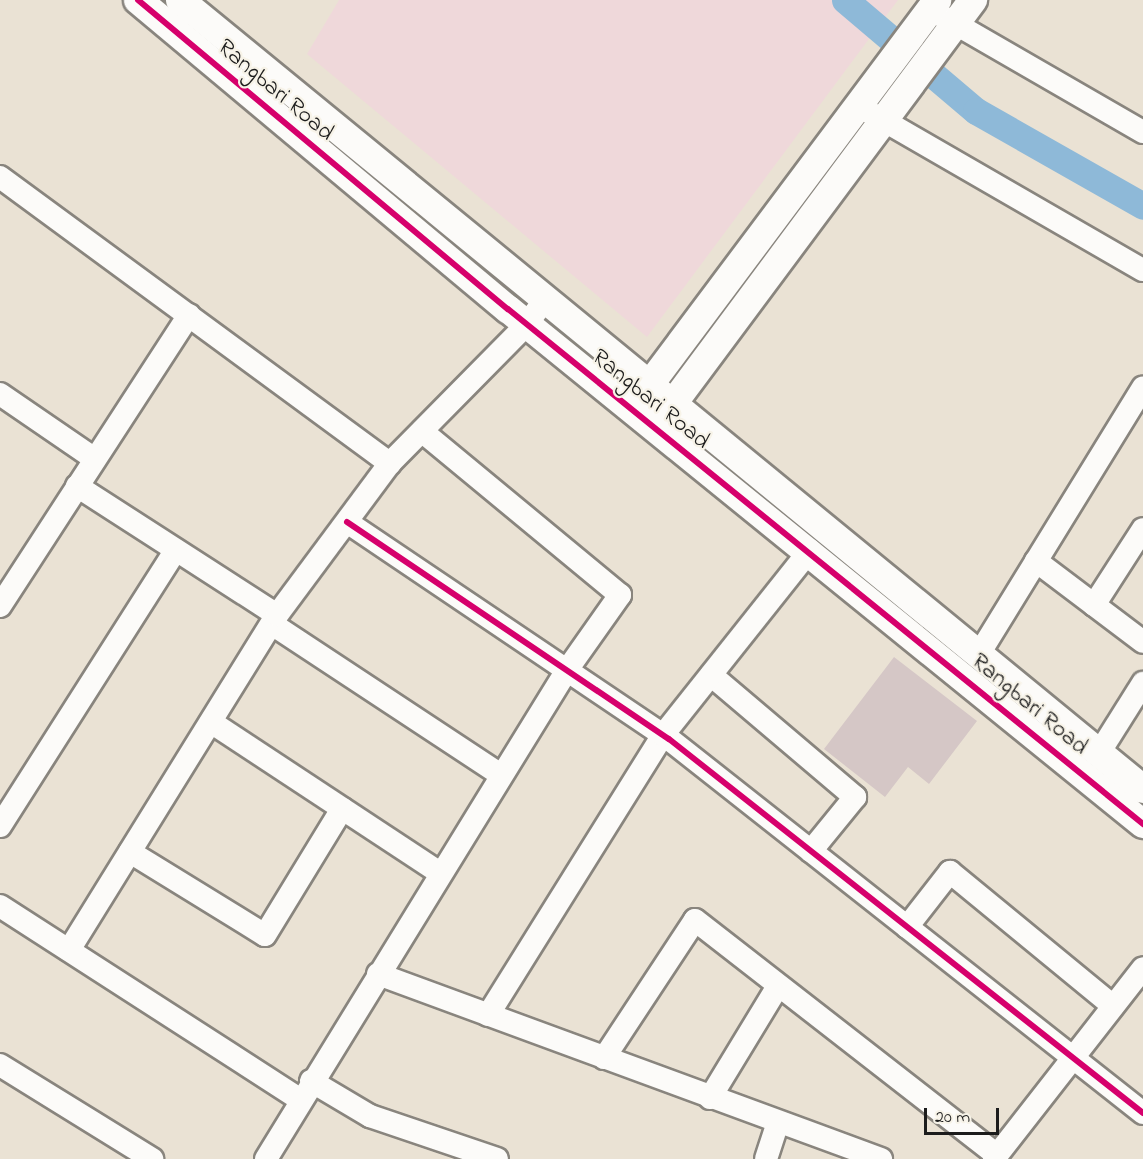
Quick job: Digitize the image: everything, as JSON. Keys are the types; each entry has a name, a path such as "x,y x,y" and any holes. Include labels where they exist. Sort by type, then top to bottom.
{"street":[{"name":"Rangbari Road","path":"138,0 527,324 810,550 1143,824"},
{"name":"Rangbari Road","path":"180,0 1143,789"},
{"path":"656,428 672,403 973,0"},
{"path":"632,408 928,12 949,33 1143,132"},
{"path":"864,99 1143,270"},
{"path":"0,177 390,463"},
{"path":"69,950 274,620 390,463 527,324 545,299"},
{"path":"0,606 189,315"},
{"path":"979,654 1143,387"},
{"path":"0,394 95,459"},
{"path":"266,1159 305,1090 501,775 567,670 620,595 422,431"},
{"path":"77,486 176,550 501,775"},
{"path":"347,522 663,735 1143,1113"},
{"path":"1094,605 1143,529"},
{"path":"0,826 176,550"},
{"path":"488,1015 663,735 810,550"},
{"path":"1036,561 1143,642"},
{"path":"711,675 855,797 811,851"},
{"path":"1099,753 1143,683"},
{"path":"211,722 440,873"},
{"path":"130,852 265,935 342,809"},
{"path":"907,927 950,872 1113,1006"},
{"path":"0,906 69,950 305,1090 370,1116 497,1159"},
{"path":"604,1058 694,921 995,1157 1143,968"},
{"path":"378,974 876,1158"},
{"path":"710,1098 778,986"},
{"path":"0,1065 152,1159"},
{"path":"766,1159 778,1123"}],"shaded area":[{"path":"339,0 898,0 647,337 307,54"}],"building":[{"path":"894,657 977,721 929,784 908,767 885,797 824,749"}],"waterway":[{"path":"845,0 976,111 1143,206"}],"cycle path":[{"path":"138,0 508,309 1143,824"},
{"path":"347,522 669,739 1143,1113"}]}
